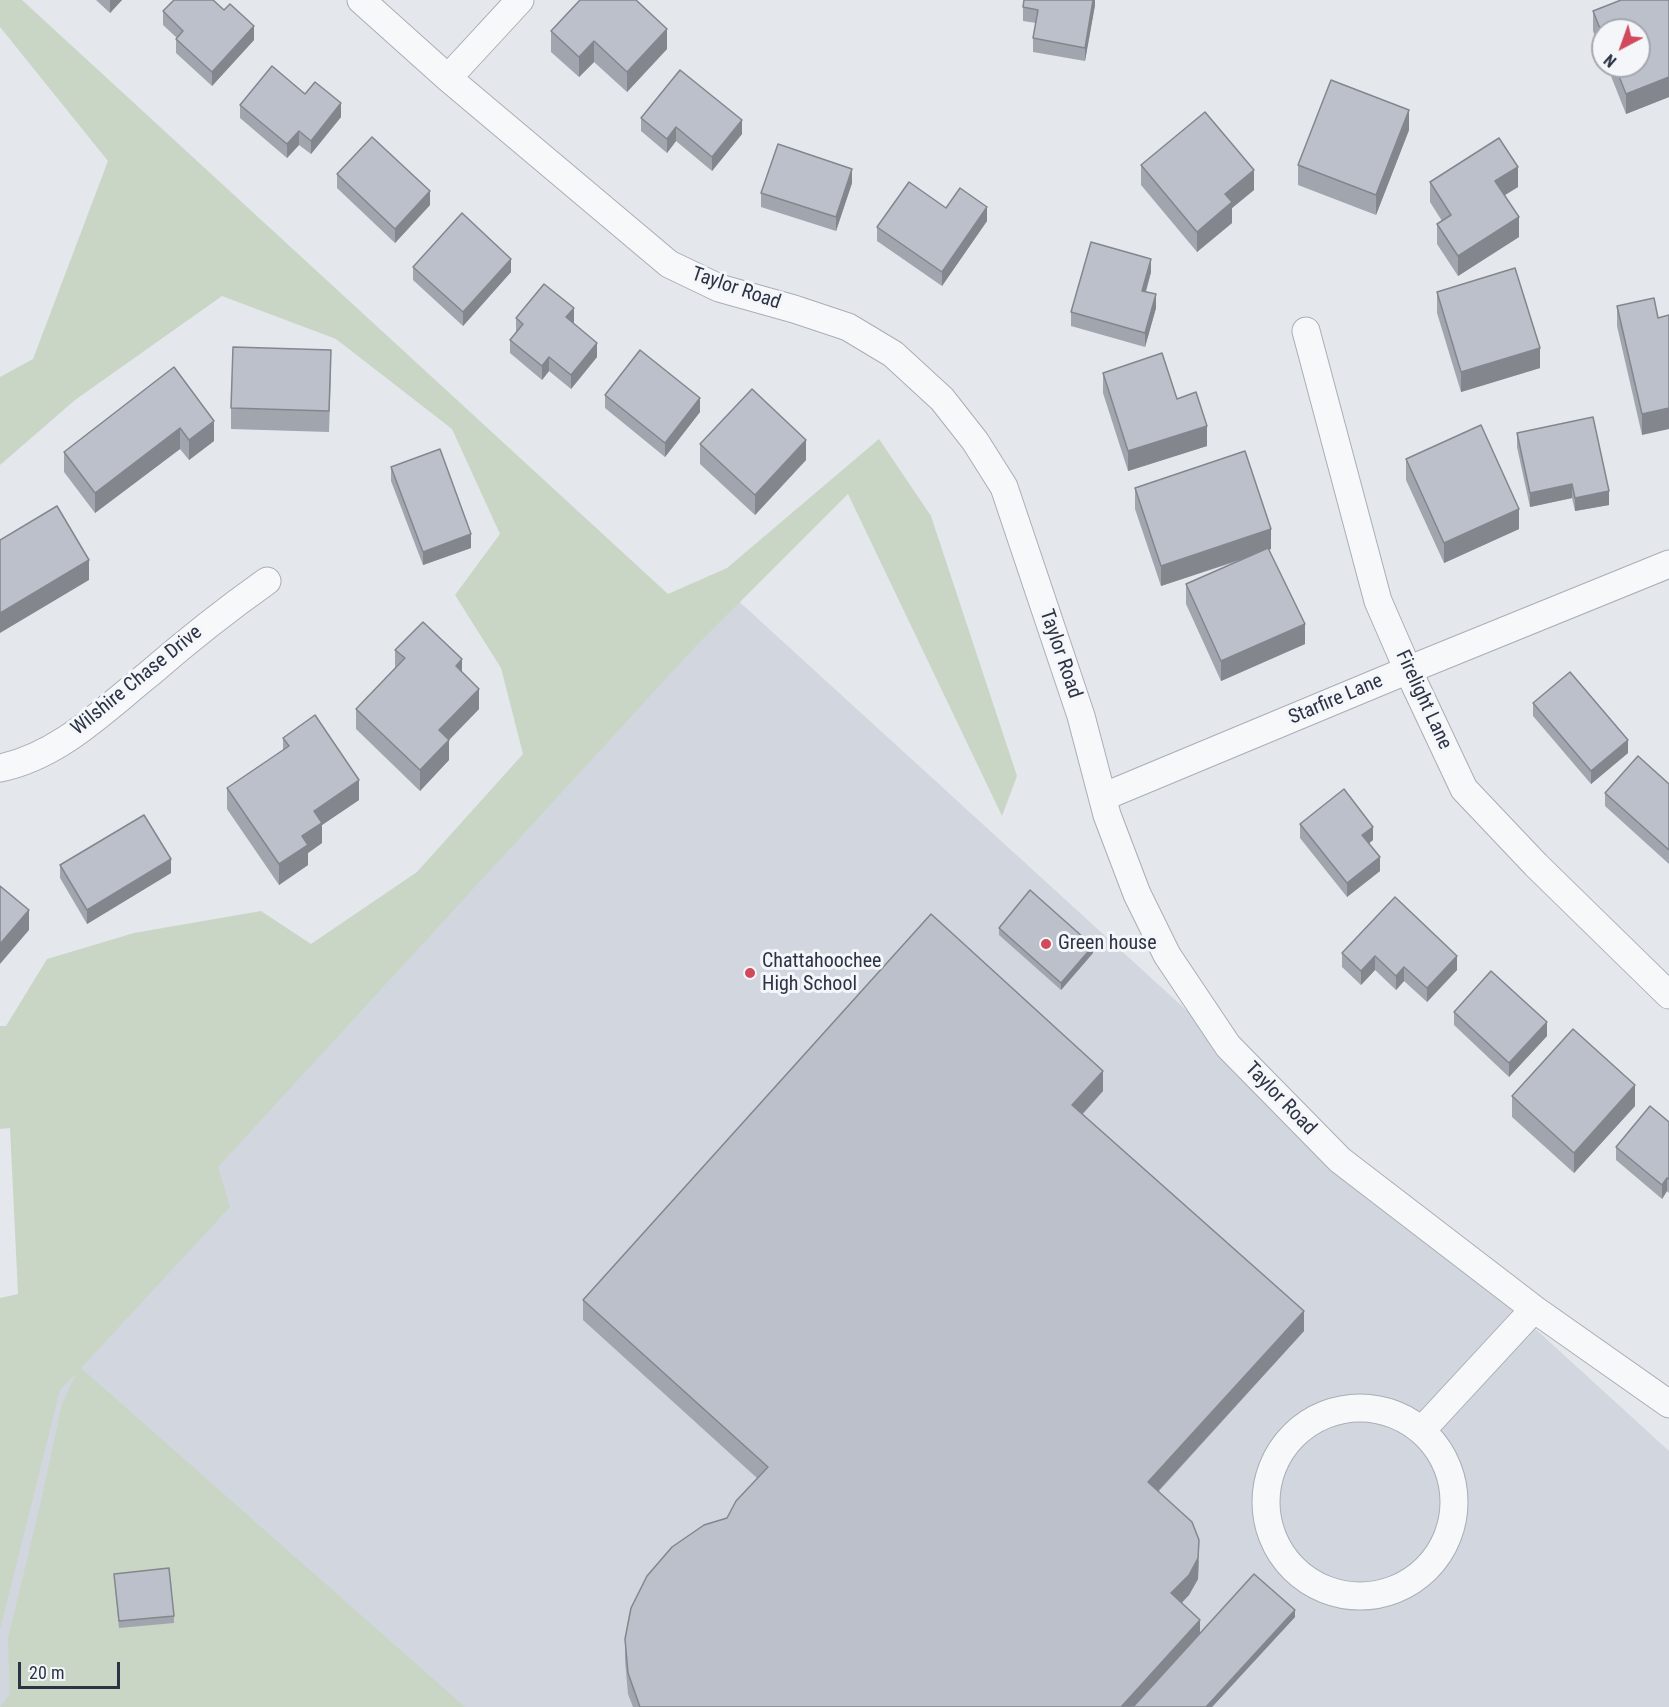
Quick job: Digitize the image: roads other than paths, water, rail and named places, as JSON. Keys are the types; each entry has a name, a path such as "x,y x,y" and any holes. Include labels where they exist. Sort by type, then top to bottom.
{"street":[{"name":"Taylor Road","path":"361,0 448,78 669,264 719,288 848,327 893,354 942,399 975,441 1004,487 1081,716 1107,815 1137,894 1167,955 1228,1046 1340,1160 1534,1309 1669,1404"},
{"path":"448,78 520,0"},
{"name":"Firelight Lane","path":"1306,331 1378,601 1464,789 1536,865 1669,995"},
{"name":"Starfire Lane","path":"1103,797 1669,564"},
{"name":"Wilshire Chase Drive","path":"0,768 47,750 80,730 224,611 267,581"},
{"path":"1423,1429 1534,1309"},
{"path":"1343,1409 1380,1410 1402,1416 1423,1429 1438,1450 1451,1478 1454,1506 1451,1527 1442,1551 1426,1571 1396,1591 1363,1598 1340,1596 1306,1582 1282,1558 1268,1529 1264,1499 1269,1471 1286,1442 1312,1420 1343,1409"}],"place":[{"name":"Green house","path":"1046,944"},
{"name":"Chattahoochee High School","path":"750,973"}]}
